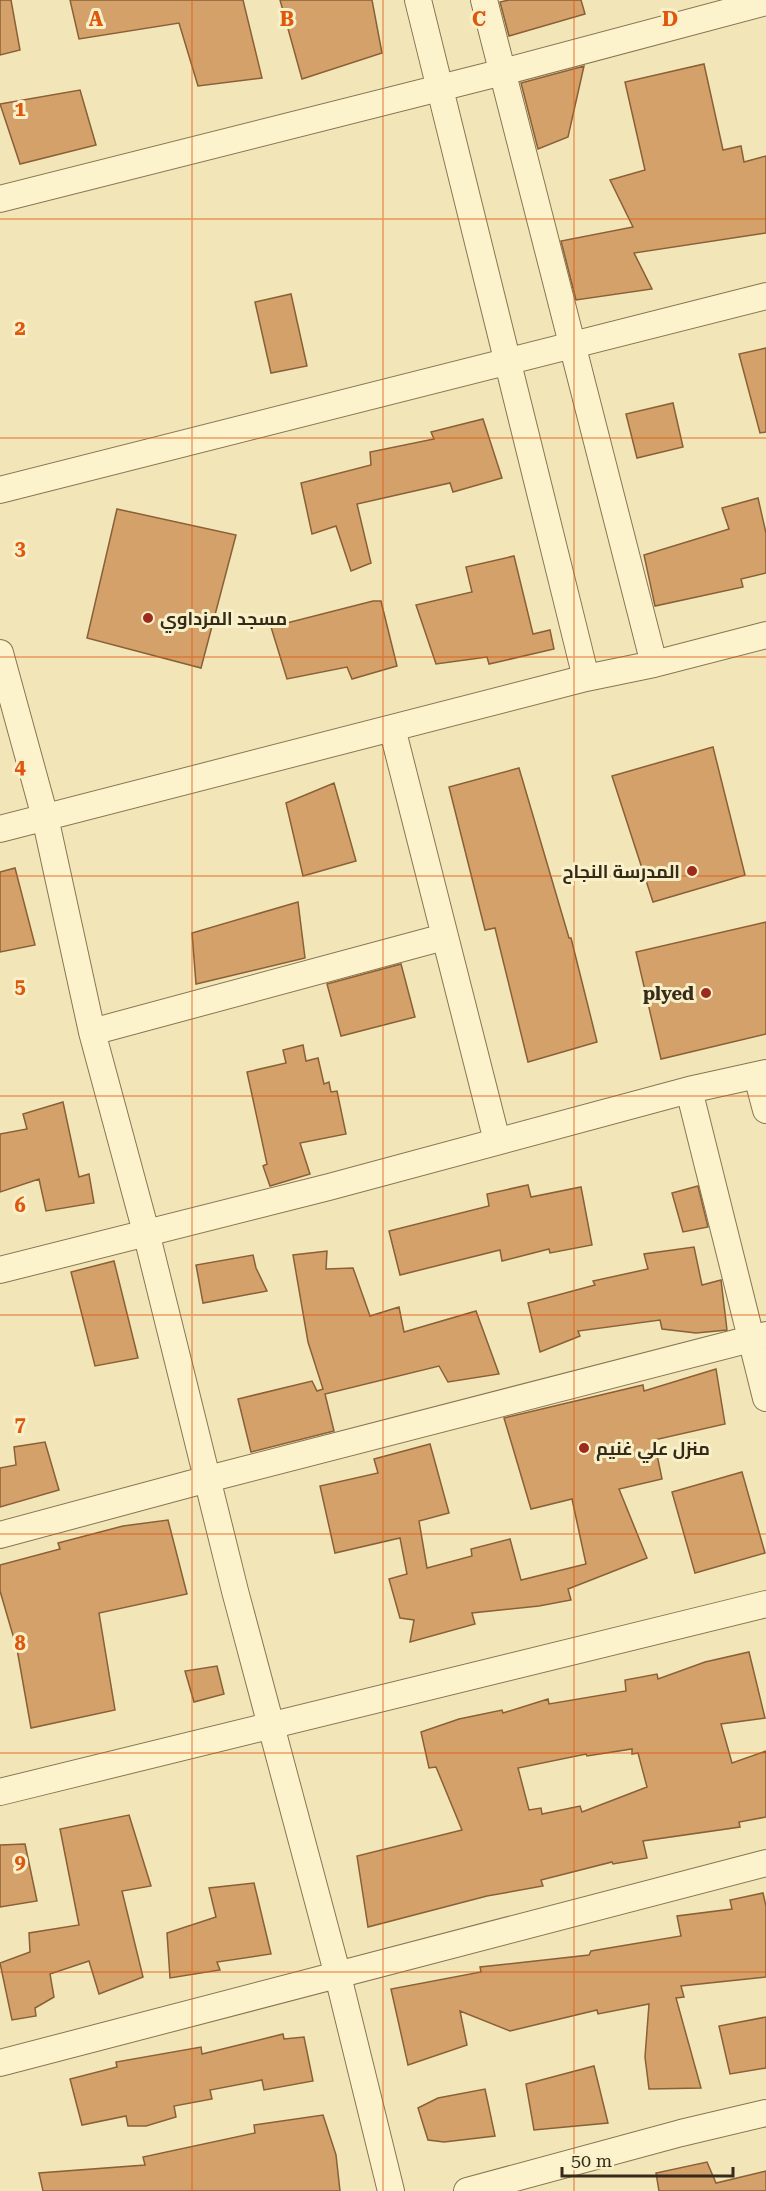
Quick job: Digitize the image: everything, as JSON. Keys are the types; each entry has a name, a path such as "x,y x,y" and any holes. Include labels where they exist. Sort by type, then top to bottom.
{"street":[{"path":"418,0 586,678"},
{"path":"484,0 654,664"},
{"path":"0,199 503,72 766,2"},
{"path":"0,489 508,363 766,296"},
{"path":"0,829 586,678 654,664 766,635"},
{"path":"0,653 45,817 92,1032 146,1233 270,1728 338,1976 391,2191"},
{"path":"392,728 497,1141"},
{"path":"92,1032 444,937"},
{"path":"0,1270 689,1089 761,1075 766,1110"},
{"path":"689,1089 758,1337 766,1398"},
{"path":"0,1535 758,1337"},
{"path":"0,1792 270,1728 766,1604"},
{"path":"0,2063 766,1863"},
{"path":"466,2191 766,2113"}],"building":[{"path":"0,0 11,0 20,50 0,55"},
{"path":"70,0 243,0 262,78 198,86 179,23 79,39"},
{"path":"280,0 372,0 382,53 302,79"},
{"path":"581,0 585,14 509,36 500,2"},
{"path":"704,64 723,150 741,146 744,162 766,156 766,233 634,253 652,289 576,300 561,241 633,227 610,180 645,170 625,82"},
{"path":"584,66 568,137 538,149 521,83"},
{"path":"80,90 96,145 20,164 0,104"},
{"path":"291,294 307,366 271,373 255,302"},
{"path":"766,348 766,432 760,433 739,354"},
{"path":"673,403 683,447 637,458 626,414"},
{"path":"483,419 502,478 453,492 450,483 357,504 371,563 351,571 336,526 312,534 301,483 371,465 370,452 434,439 431,432"},
{"path":"758,498 766,533 766,573 741,579 743,587 655,606 644,555 729,529 722,508"},
{"path":"117,509 236,535 201,668 87,638"},
{"path":"514,556 533,634 550,630 554,649 489,664 487,657 436,664 416,605 472,592 466,567"},
{"path":"373,601 381,601 397,666 352,679 347,667 287,679 271,627"},
{"path":"713,747 745,875 653,902 612,776"},
{"path":"519,768 569,938 571,938 597,1042 528,1062 495,928 485,930 449,787"},
{"path":"334,783 356,861 303,876 286,803"},
{"path":"15,868 35,945 0,952 0,872"},
{"path":"298,902 305,958 196,984 192,933"},
{"name":"plyed","path":"766,922 766,1034 661,1059 636,952"},
{"path":"401,964 415,1017 341,1036 327,984"},
{"path":"303,1045 306,1061 318,1058 324,1084 329,1082 331,1092 337,1091 346,1134 300,1143 310,1174 270,1186 263,1166 267,1164 247,1072 286,1063 283,1050"},
{"path":"63,1102 79,1177 89,1174 94,1203 46,1211 39,1179 0,1192 0,1134 27,1129 23,1114"},
{"path":"528,1185 531,1197 581,1187 592,1245 550,1253 549,1249 502,1261 500,1250 400,1275 389,1231 489,1206 487,1194"},
{"path":"698,1186 708,1227 683,1232 672,1193"},
{"path":"694,1247 702,1285 721,1280 727,1330 696,1333 662,1329 660,1320 578,1331 580,1336 540,1352 528,1303 595,1285 593,1281 648,1269 644,1254"},
{"path":"327,1251 326,1269 353,1268 370,1316 399,1307 404,1332 476,1311 499,1374 448,1382 439,1366 325,1394 334,1431 251,1452 238,1399 312,1381 317,1391 323,1389 308,1342 293,1255"},
{"path":"253,1255 256,1268 267,1291 203,1303 196,1265"},
{"path":"114,1261 138,1358 95,1366 71,1272"},
{"path":"716,1369 725,1424 654,1440 662,1479 619,1489 647,1558 568,1589 571,1600 472,1613 475,1624 410,1642 414,1620 400,1618 389,1579 407,1574 400,1538 335,1553 320,1486 378,1473 374,1459 430,1444 449,1513 419,1521 427,1568 472,1556 471,1549 510,1539 521,1580 586,1564 572,1499 531,1509 504,1418 643,1385 644,1391"},
{"path":"45,1442 59,1490 0,1507 0,1468 16,1465 14,1447"},
{"path":"742,1472 765,1553 695,1573 672,1492"},
{"path":"168,1520 187,1594 99,1613 115,1710 31,1728 17,1649 0,1591 0,1565 60,1549 58,1543 123,1526"},
{"path":"749,1652 765,1718 721,1724 732,1763 766,1751 766,1817 739,1822 740,1827 643,1841 647,1858 613,1864 612,1862 541,1880 543,1886 487,1896 368,1927 357,1856 462,1830 436,1767 429,1768 421,1732 459,1719 502,1710 503,1713 548,1699 549,1704 626,1691 625,1680 657,1674 658,1679 705,1662","holes":["632,1749 632,1754 638,1753 647,1787 582,1812 580,1806 542,1814 541,1808 529,1810 518,1768 586,1754 587,1756"]},
{"path":"217,1666 224,1694 194,1702 185,1671"},
{"path":"129,1815 151,1886 122,1891 143,1977 99,1994 89,1961 50,1974 54,1997 35,2008 36,2016 12,2020 0,1963 30,1952 29,1933 79,1925 60,1829"},
{"path":"25,1844 37,1901 0,1907 0,1845"},
{"path":"254,1883 271,1954 217,1962 220,1970 170,1978 167,1933 216,1917 209,1888"},
{"path":"763,1893 766,1906 766,1977 681,1986 684,1997 676,1998 701,2088 649,2089 645,2057 649,2004 598,2014 597,2010 510,2031 460,2011 467,2045 408,2065 391,1989 481,1972 480,1967 589,1955 591,1951 681,1936 677,1916 732,1909 730,1900"},
{"path":"766,2017 766,2068 730,2074 719,2026"},
{"path":"283,2034 284,2039 304,2037 313,2081 264,2090 262,2080 210,2090 212,2099 174,2106 176,2117 146,2126 128,2126 126,2116 82,2125 70,2079 117,2067 116,2062 201,2047 202,2054"},
{"path":"594,2066 608,2123 534,2130 526,2084"},
{"path":"485,2089 495,2136 444,2142 428,2140 418,2108 438,2098"},
{"path":"323,2115 336,2155 340,2191 43,2191 39,2173 145,2165 143,2157 255,2133 254,2125"},
{"path":"707,2162 716,2183 766,2171 766,2191 659,2191 656,2173"}],"place":[{"name":"مسجد المزداوي","path":"148,618"},
{"name":"المدرسة النجاح","path":"692,871"},
{"name":"plyed","path":"706,993"},
{"name":"منزل علي غنيم","path":"584,1448"}]}
